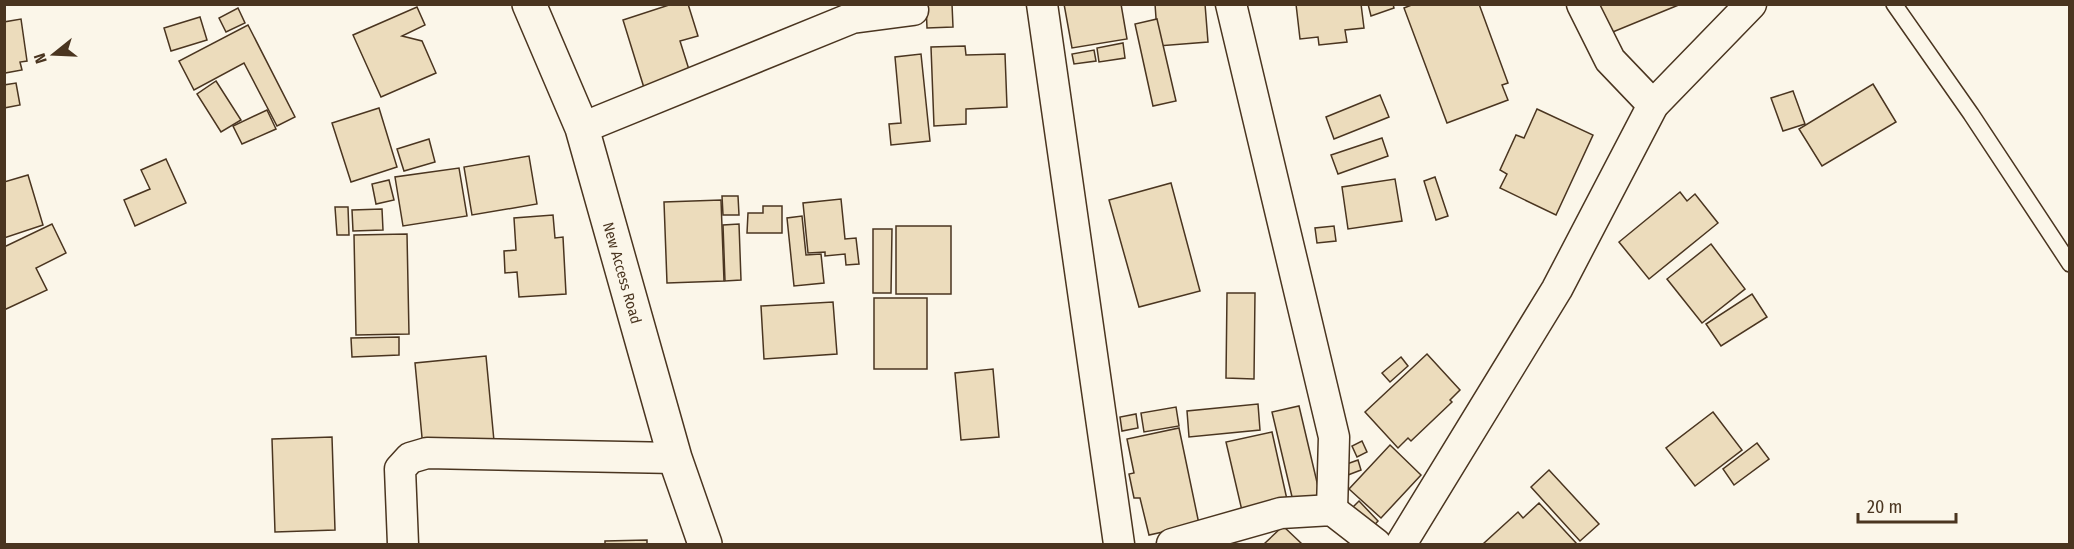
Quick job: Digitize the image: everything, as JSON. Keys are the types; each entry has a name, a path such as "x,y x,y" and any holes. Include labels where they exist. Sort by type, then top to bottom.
{"main road":[{"name":"New Access Road","path":"529,4 582,128 675,458 705,544"}],"street":[{"path":"1042,4 1119,544"},
{"path":"1231,4 1334,437 1332,510"},
{"path":"1582,4 1610,60 1653,105"},
{"path":"1401,544 1557,290 1653,105 1751,4"},
{"path":"582,128 852,18 914,10"},
{"path":"403,544 400,469 410,458 427,453 675,458"},
{"path":"1172,544 1281,513 1332,510 1376,544"}],"lane":[{"path":"1894,4 1971,114 2070,264"}],"building":[{"path":"672,4 688,4 698,36 680,41 691,76 645,91 623,20"},
{"path":"926,4 952,4 953,27 927,28"},
{"path":"1064,4 1121,4 1127,39 1072,48"},
{"path":"1155,4 1205,4 1208,42 1158,46"},
{"path":"1296,4 1361,4 1364,28 1345,30 1347,42 1319,45 1318,37 1300,39"},
{"path":"1368,4 1393,4 1394,8 1371,16"},
{"path":"1414,4 1479,4 1508,83 1502,85 1508,100 1447,123 1404,8"},
{"path":"1590,4 1681,4 1603,36"},
{"path":"417,7 425,25 402,36 422,41 436,73 381,97 353,35"},
{"path":"238,8 245,23 226,32 219,18"},
{"path":"200,17 207,40 171,51 164,28"},
{"path":"21,19 27,61 20,62 22,70 5,73 4,22"},
{"path":"1157,19 1176,101 1153,106 1135,24"},
{"path":"248,25 295,117 277,126 244,63 194,90 179,61"},
{"path":"1123,43 1125,58 1099,62 1097,48"},
{"path":"965,46 966,55 1005,54 1007,107 966,109 966,124 934,126 931,47"},
{"path":"1094,50 1096,61 1074,64 1072,54"},
{"path":"921,54 930,141 891,145 889,124 901,123 895,57"},
{"path":"216,81 241,120 221,132 197,94"},
{"path":"16,83 20,105 4,108 4,85"},
{"path":"1873,84 1896,122 1822,166 1799,129"},
{"path":"1793,91 1805,124 1783,131 1771,98"},
{"path":"1380,95 1389,117 1334,139 1326,117"},
{"path":"379,108 397,167 351,182 332,123"},
{"path":"1537,109 1593,135 1556,215 1500,188 1507,174 1500,170 1516,135 1524,138"},
{"path":"267,110 276,129 242,144 233,126"},
{"path":"1382,138 1388,156 1338,174 1331,155"},
{"path":"429,139 435,162 404,171 397,149"},
{"path":"529,156 537,204 472,215 464,167"},
{"path":"166,159 186,203 135,226 124,200 150,189 141,170"},
{"path":"459,168 467,216 403,226 395,177"},
{"path":"28,175 43,225 4,238 4,182"},
{"path":"1435,177 1448,216 1436,220 1424,181"},
{"path":"1395,179 1402,221 1348,229 1342,187"},
{"path":"389,180 394,200 376,204 372,184"},
{"path":"1171,183 1200,291 1139,307 1109,200"},
{"path":"1680,192 1687,201 1695,194 1718,223 1649,279 1619,242"},
{"path":"722,196 738,196 739,215 723,215"},
{"path":"841,199 845,239 856,238 859,264 846,265 845,254 825,256 825,252 808,253 803,203"},
{"path":"721,200 724,281 667,283 664,202"},
{"path":"763,206 782,206 782,233 747,233 748,213 763,213"},
{"path":"335,207 348,207 349,235 337,235"},
{"path":"382,209 383,230 353,231 352,210"},
{"path":"553,215 555,238 563,237 566,294 519,297 517,272 505,273 504,251 516,250 514,218"},
{"path":"802,216 806,255 821,254 824,283 794,286 787,218"},
{"path":"52,224 66,253 36,268 47,290 4,310 4,247"},
{"path":"739,224 741,280 725,281 723,225"},
{"path":"896,226 951,226 951,294 896,294"},
{"path":"1334,226 1336,241 1317,243 1315,228"},
{"path":"873,229 892,229 891,293 873,293"},
{"path":"407,234 409,334 356,335 354,235"},
{"path":"1711,244 1745,289 1702,323 1667,279"},
{"path":"1227,293 1255,293 1254,379 1226,378"},
{"path":"1752,294 1767,317 1721,346 1706,324"},
{"path":"874,298 927,298 927,369 874,369"},
{"path":"833,302 837,354 764,359 761,306"},
{"path":"399,337 399,355 352,357 351,338"},
{"path":"1427,354 1460,390 1450,400 1452,402 1411,441 1408,438 1398,448 1365,412"},
{"path":"486,356 494,441 423,448 415,363"},
{"path":"1401,357 1408,366 1390,382 1382,373"},
{"path":"993,369 999,437 961,440 955,373"},
{"path":"1258,404 1260,430 1189,437 1187,411"},
{"path":"1299,406 1320,495 1293,501 1272,412"},
{"path":"1176,407 1179,426 1144,432 1141,413"},
{"path":"1713,412 1742,450 1695,486 1666,448"},
{"path":"1136,414 1138,428 1122,431 1120,417"},
{"path":"1179,428 1199,524 1149,535 1140,498 1134,498 1129,474 1134,473 1127,439"},
{"path":"1272,432 1288,504 1243,515 1226,442"},
{"path":"332,437 335,530 275,532 272,439"},
{"path":"1362,441 1367,452 1357,457 1352,446"},
{"path":"1757,443 1769,459 1734,485 1723,469"},
{"path":"1390,445 1421,475 1381,518 1349,489"},
{"path":"1358,460 1361,470 1348,475 1344,465"},
{"path":"1549,470 1599,524 1580,541 1531,487"},
{"path":"1359,501 1378,521 1369,531 1349,511"},
{"path":"1539,503 1577,544 1483,544 1518,512 1523,518"},
{"path":"1283,526 1302,544 1264,544"},
{"path":"647,540 647,544 605,544 605,541"}]}
